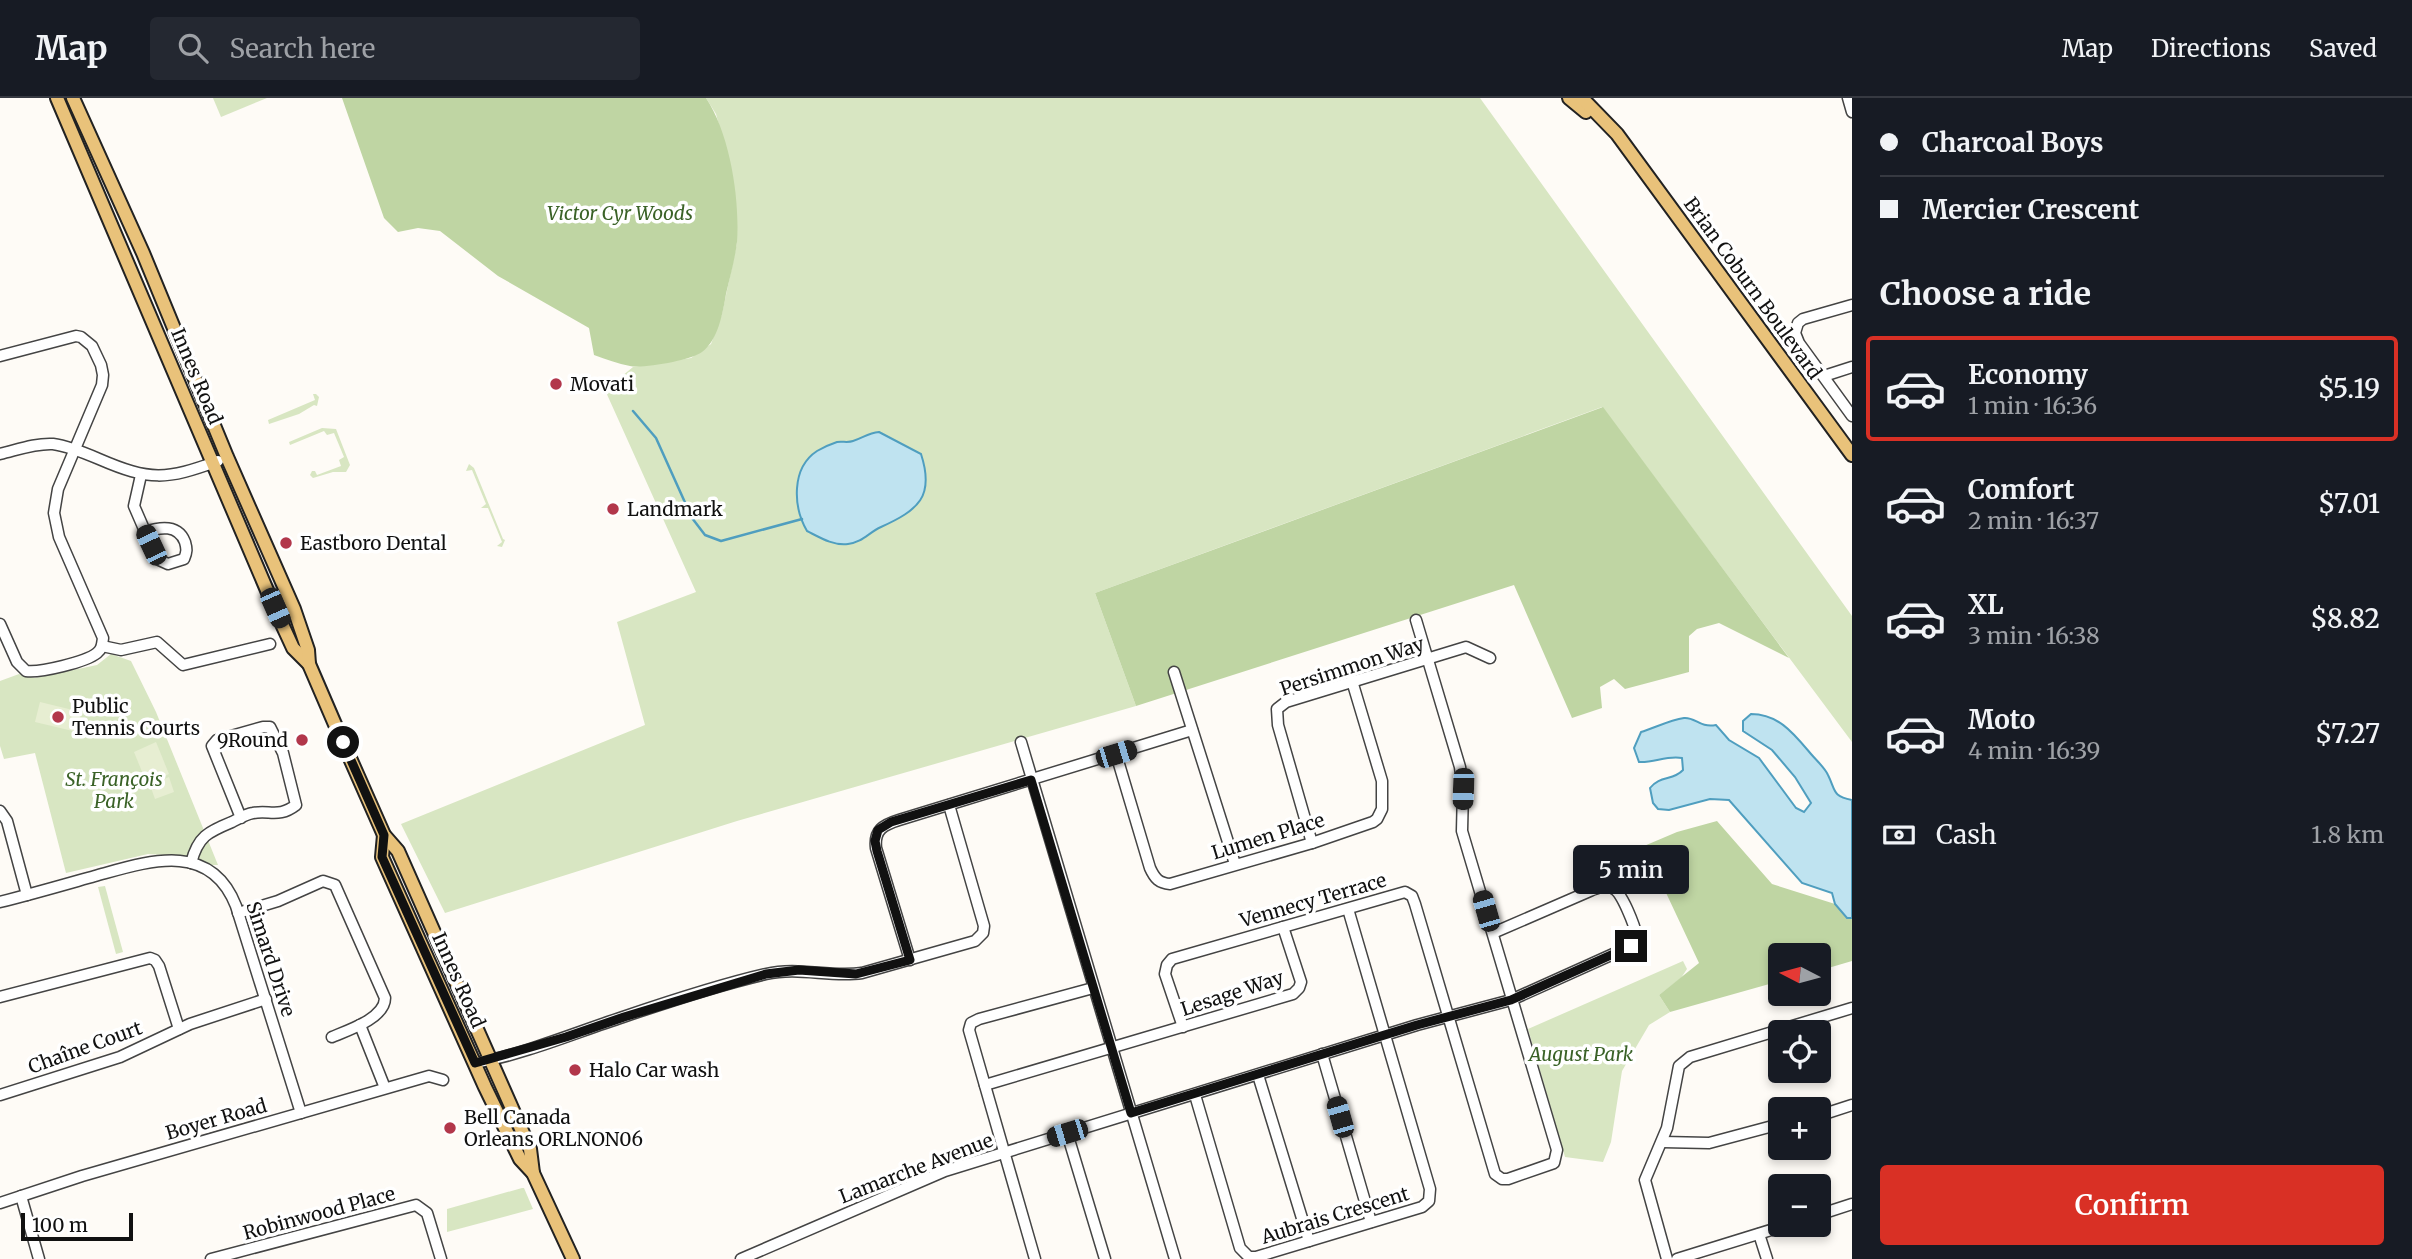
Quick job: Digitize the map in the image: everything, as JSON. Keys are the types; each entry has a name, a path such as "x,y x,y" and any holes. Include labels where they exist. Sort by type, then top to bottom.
{"main road":[{"name":"Innes Road","path":"57,98 293,648 309,664"},
{"name":"Innes Road","path":"73,98 294,609 304,636 309,664 384,835 398,851 530,1149 533,1173 573,1259"},
{"name":"Brian Coburn Boulevard","path":"1569,98 1624,144"},
{"name":"Brian Coburn Boulevard","path":"1582,98 1624,144 1852,455"},
{"name":"Innes Road","path":"384,835 382,857 520,1159 533,1173"}],"street":[{"path":"1848,98 1852,112"},
{"path":"1852,305 1803,319 1795,328 1796,338 1852,415"},
{"path":"0,356 76,336 89,342 101,365 103,380 56,497 55,523 103,638 102,646 86,659 36,672 26,671 17,662 0,624"},
{"path":"1824,376 1852,367"},
{"path":"0,454 53,444 74,449 141,475 167,476 227,457"},
{"path":"141,475 134,506 145,532 157,559 168,564 184,559 187,546 176,529 153,529 145,532"},
{"path":"1416,620 1462,779 1462,831 1511,1000"},
{"path":"102,646 121,650 157,642 183,665 270,644"},
{"name":"Persimmon Way","path":"1312,842 1278,725 1277,709 1286,702 1466,647 1490,658"},
{"path":"1174,671 1235,864"},
{"name":"Lumen Place","path":"1116,754 1150,868 1158,881 1170,884 1312,842 1373,822 1382,808 1382,781 1352,681"},
{"path":"191,863 205,834 255,812 275,815 296,805 283,753 270,727 218,740 212,746 241,818"},
{"path":"910,960 877,851 876,833 881,827 1192,730"},
{"path":"1021,743 1175,1259"},
{"path":"475,1063 766,974 799,970 856,974 970,943 984,931 983,919 949,805"},
{"path":"0,811 6,821 27,895"},
{"name":"Simard Drive","path":"0,902 151,861 178,860 210,872 225,884 238,913 301,1112"},
{"path":"238,913 278,901 323,881 335,885 385,998 384,1008 380,1013 332,1037"},
{"name":"Lamarche Avenue","path":"741,1259 929,1177 1322,1054 1511,1000 1631,946 1637,937 1617,890 1602,887 1493,933"},
{"name":"Vennecy Terrace","path":"1183,1027 1165,974 1172,959 1405,892 1412,896 1492,1168 1498,1178 1508,1179 1550,1166 1557,1154 1511,1000"},
{"path":"1348,909 1385,1035"},
{"name":"Lesage Way","path":"985,1085 1293,994 1301,982 1283,927"},
{"path":"0,997 150,958 159,966 179,1029"},
{"path":"1035,1259 969,1030 971,1023 1093,988"},
{"name":"Chaîne Court","path":"0,1095 120,1057 179,1029 266,999"},
{"path":"1667,1259 1644,1180 1663,1142 1677,1072 1685,1059 1852,1008"},
{"path":"360,1025 385,1088"},
{"name":"Aubrais Crescent","path":"1195,1095 1243,1254 1249,1257 1422,1207 1431,1195 1385,1035"},
{"path":"1322,1054 1371,1222"},
{"path":"1258,1075 1310,1241"},
{"name":"Boyer Road","path":"0,1203 385,1088 429,1076 443,1080"},
{"path":"1831,1112 1852,1105"},
{"path":"1663,1142 1709,1143 1768,1127"},
{"path":"1067,1133 1105,1259"},
{"path":"21,1196 39,1259"},
{"path":"1831,1211 1852,1204"},
{"name":"Robinwood Place","path":"211,1259 416,1205 421,1206 427,1213 441,1259"},
{"path":"1677,1259 1768,1231"},
{"path":"1759,1234 1768,1259"}],"green space":[{"path":"213,98 267,98 221,117"},
{"name":"Victor Cyr Woods","path":"342,98 706,98 721,130 732,167 738,225 736,248 719,326 708,347 688,358 636,367 594,355 589,328 498,276 440,231 418,228 398,232 384,218"},
{"path":"706,98 1480,98 1852,616 1852,742 1602,407 1095,593 1136,706 737,821 445,913 401,824 645,725 617,622 696,592 605,390 633,367 691,358 711,344 722,314 737,243 736,207 732,173 716,114"},
{"path":"313,394 319,397 317,406 269,424 268,420 315,400"},
{"path":"1603,407 1789,658 1719,623 1697,629 1689,636 1689,672 1625,689 1614,679 1600,687 1602,708 1572,718 1514,585 1136,706 1095,593"},
{"path":"322,428 336,429 350,465 346,472 333,472 313,478 310,475 312,471 317,475 341,466 339,460 344,457 334,433 327,435 324,431 290,445 289,442"},
{"path":"469,464 474,468 505,540 502,547 497,546 502,542 488,508 481,508 486,504 472,470 466,471"},
{"name":"St. François Park","path":"111,654 131,661 156,712 218,865 181,856 148,854 66,873 35,753 4,759 0,746 0,681 19,674 35,678 97,665"},
{"name":"Public Tennis Courts","path":"40,702 81,712 77,732 35,722"},
{"path":"156,742 169,774 147,784 134,752"},
{"path":"169,777 174,792 155,799 150,785"},
{"path":"1717,821 1772,884 1835,904 1847,918 1852,918 1852,961 1831,967 1831,943 1768,943 1768,984 1670,1012 1659,995 1699,963 1644,846 1677,832"},
{"path":"105,886 123,952 116,954 98,887"},
{"name":"August Park","path":"1683,961 1687,969 1681,978 1659,995 1670,1012 1649,1025 1622,1071 1611,1142 1603,1162 1565,1157 1528,1029"},
{"path":"522,1188 533,1209 447,1232 447,1209"}],"water":[{"path":"879,432 921,454 926,481 920,500 905,514 853,543 832,542 807,531 797,500 802,467 817,451 835,443 851,442"},
{"path":"1751,714 1770,717 1785,726 1825,770 1838,795 1852,800 1852,918 1847,918 1835,904 1832,893 1802,883 1729,800 1710,799 1669,810 1658,809 1653,803 1650,788 1658,781 1675,776 1683,770 1682,758 1639,762 1634,748 1641,732 1673,720 1688,718 1706,725 1716,725 1729,740 1759,758 1796,808 1804,812 1811,803 1795,777 1772,750 1743,731 1743,721"}],"waterway":[{"path":"633,411 656,438 692,518 705,535 721,541 802,519"}],"place":[{"name":"Movati","path":"556,384"},
{"name":"Landmark","path":"613,509"},
{"name":"Eastboro Dental","path":"286,543"},
{"name":"Public Tennis Courts","path":"58,717"},
{"name":"9Round","path":"302,740"},
{"name":"Halo Car wash","path":"575,1070"},
{"name":"Bell Canada Orleans ORLNON06","path":"450,1128"}],"route":[{"path":"343,742 384,835 382,857 475,1063 766,974 799,970 856,974 910,960 877,851 875,841 878,830 891,822 1031,780 1131,1113 1417,1025 1511,1000 1631,946"}]}
